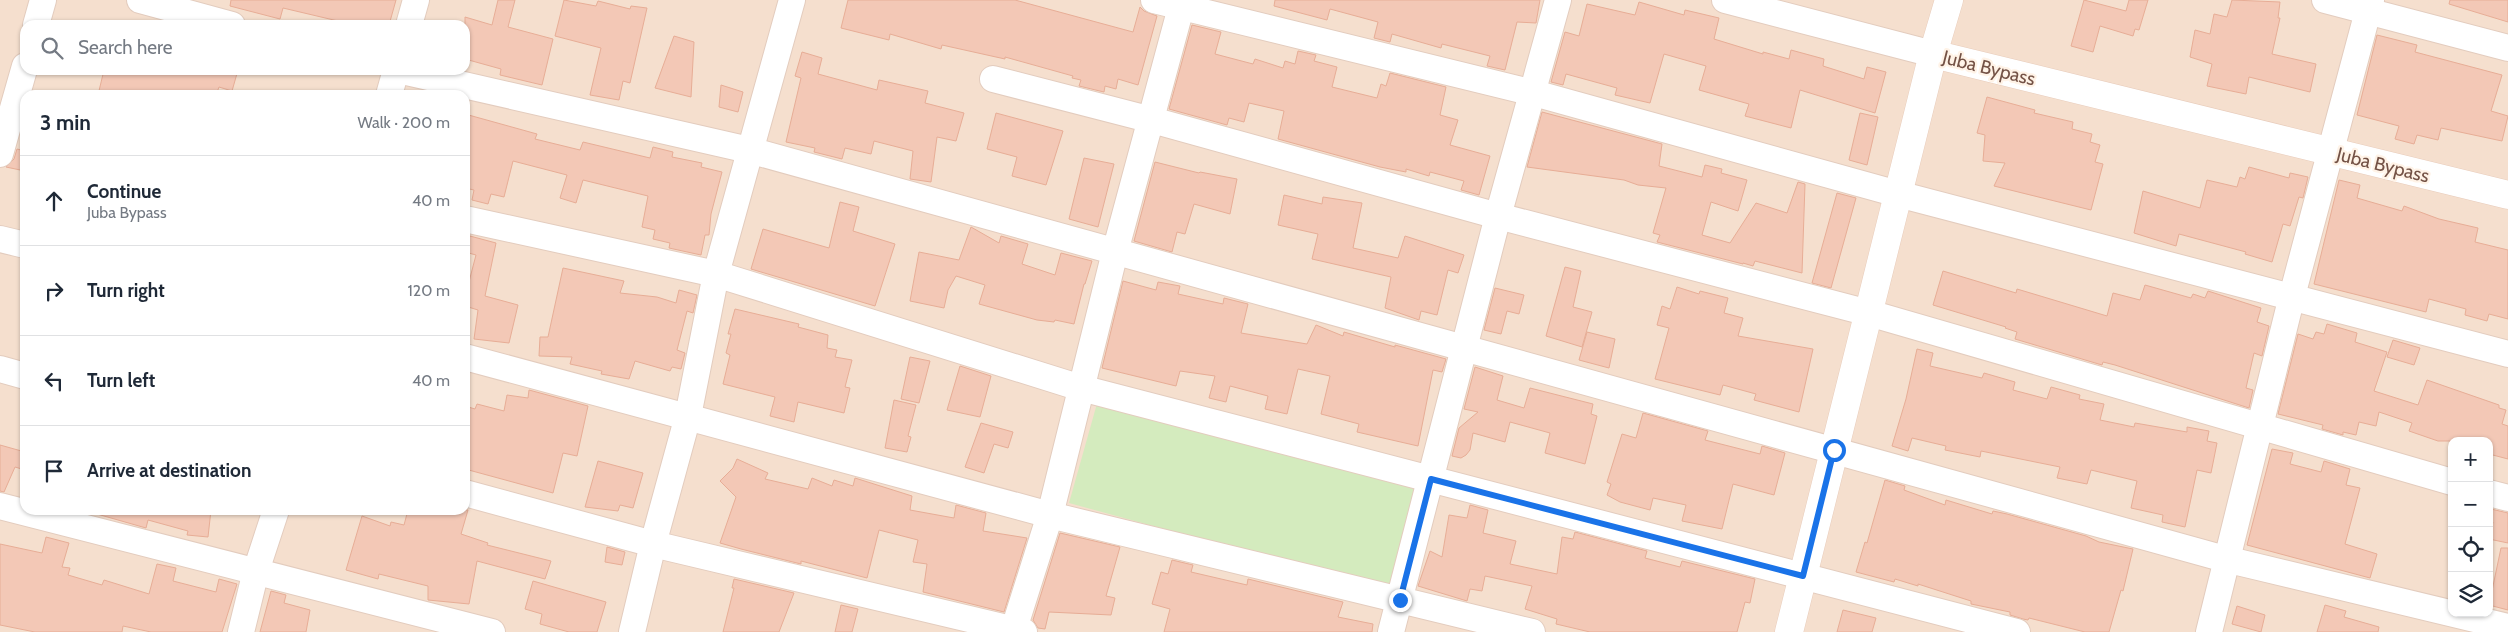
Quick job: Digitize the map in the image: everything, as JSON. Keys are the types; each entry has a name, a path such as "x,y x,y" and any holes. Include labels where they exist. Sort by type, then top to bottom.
{"main road":[{"path":"1933,54 1949,0"},
{"name":"Juba Bypass","path":"1789,632 1933,54 2508,195"}],"street":[{"path":"37,20 43,0"},
{"path":"140,0 214,20"},
{"path":"410,20 416,0"},
{"path":"632,632 653,544 688,416 716,274 792,0"},
{"path":"1154,0 1182,4 1534,92 1898,194 2508,354"},
{"path":"1391,632 1498,216 1558,0"},
{"path":"1725,0 1933,54"},
{"path":"2325,0 2369,6 2508,48"},
{"path":"470,493 653,544 1017,631 1050,515 1115,252 1182,4"},
{"path":"2209,632 2225,559 2292,296 2369,6"},
{"path":"0,154 22,75"},
{"path":"391,90 395,75"},
{"path":"419,75 749,150 2225,559 2508,627"},
{"path":"993,79 1152,120 1498,216 1869,313 2448,481"},
{"path":"470,221 716,274 1081,388 2017,632"},
{"path":"0,239 20,245"},
{"path":"470,358 1050,515 1532,632"},
{"path":"0,370 20,375"},
{"path":"2493,494 2508,498"},
{"path":"0,506 20,511"},
{"path":"35,515 492,632"},
{"path":"241,632 256,571 274,515"}],"shaded area":[{"path":"0,0 2508,0 2508,632 0,632"}],"green space":[{"path":"1098,400 1423,489 1394,592 1069,503"}],"building":[{"path":"231,0 396,0 390,20 334,20 283,8 280,19 230,6"},
{"path":"498,0 515,0 508,27 553,39 542,85 500,75 501,69 470,60 470,20 465,20 465,17 492,25"},
{"path":"564,0 596,6 598,1 630,9 631,6 647,8 630,83 623,81 619,100 590,95 601,48 555,36"},
{"path":"848,0 1015,0 1133,32 1140,7 1144,11 1157,16 1138,85 1118,79 1116,89 1105,86 1104,92 1079,86 1081,80 1072,78 1073,76 1005,57 1005,59 942,45 941,49 890,34 889,40 841,28"},
{"path":"1275,0 1540,0 1536,23 1517,22 1505,70 1487,66 1490,56 1442,44 1441,48 1392,34 1390,42 1374,38 1378,22 1330,9 1327,20 1274,6"},
{"path":"2084,0 2126,11 2129,0 2148,0 2139,30 2135,29 2133,36 2100,26 2093,52 2071,46"},
{"path":"2232,0 2280,2 2278,18 2280,18 2272,54 2316,64 2310,92 2249,77 2246,94 2207,86 2212,64 2190,57 2195,30 2210,34 2214,14 2227,17"},
{"path":"2450,0 2508,0 2508,22 2449,4"},
{"path":"1639,2 1684,15 1685,10 1719,18 1714,39 1763,54 1763,52 1789,59 1791,50 1824,59 1823,66 1864,79 1867,67 1886,72 1875,113 1800,90 1791,128 1745,116 1749,104 1699,90 1706,66 1664,54 1650,103 1615,95 1617,88 1566,74 1563,85 1551,82 1565,32 1579,36 1587,4 1635,15"},
{"path":"1192,25 1221,32 1215,54 1253,64 1255,59 1283,68 1285,61 1295,64 1298,51 1316,55 1314,61 1337,67 1332,87 1377,98 1381,84 1386,86 1390,73 1446,87 1440,115 1458,120 1450,145 1490,156 1479,195 1461,190 1464,181 1430,172 1429,176 1406,169 1406,172 1380,167 1278,139 1284,111 1249,103 1244,122 1229,118 1227,125 1169,109"},
{"path":"2377,35 2417,45 2415,52 2502,75 2491,111 2508,116 2502,141 2441,128 2438,140 2417,135 2414,144 2395,139 2399,126 2357,115"},
{"path":"674,36 694,42 691,97 655,88"},
{"path":"802,52 822,58 818,74 877,90 879,80 928,91 925,103 964,113 956,141 937,137 931,182 910,179 913,151 874,141 871,154 845,148 842,159 814,152 815,148 786,142 801,78 795,76"},
{"path":"103,75 237,75 232,90 219,87 218,90 99,90"},
{"path":"721,85 743,92 738,112 719,107"},
{"path":"1987,97 2035,110 2034,113 2073,122 2072,129 2092,134 2090,142 2100,145 2095,162 2103,164 2091,210 1994,186 2005,163 1983,161 1985,135 1977,133"},
{"path":"1542,112 1662,144 1659,166 1702,177 1705,165 1722,169 1721,173 1747,180 1738,211 1711,202 1702,235 1730,243 1756,203 1787,213 1798,182 1805,184 1802,273 1755,261 1753,266 1743,264 1657,242 1660,235 1653,233 1666,188 1638,185 1624,180 1527,167"},
{"path":"996,113 1063,131 1046,185 1012,176 1017,157 987,149"},
{"path":"1860,113 1878,117 1867,165 1849,160"},
{"path":"470,115 537,134 535,139 580,150 583,142 650,158 653,147 673,152 672,157 702,163 701,167 722,172 711,214 709,235 705,235 701,255 669,248 670,243 653,239 655,230 642,227 648,196 583,180 576,203 560,198 567,175 513,161 504,197 491,194 488,204 472,200 474,190 470,189"},
{"path":"17,149 20,150 20,170 6,167 14,159"},
{"path":"1084,158 1114,164 1098,227 1069,219"},
{"path":"1155,162 1199,173 1237,179 1230,214 1194,204 1185,234 1177,232 1172,252 1134,241"},
{"path":"2249,167 2289,178 2290,173 2308,177 2303,198 2299,197 2290,226 2283,224 2272,262 2245,254 2246,252 2179,234 2176,246 2134,233 2143,191 2200,208 2207,180 2237,187 2240,177 2245,179"},
{"path":"2339,180 2360,185 2357,198 2402,211 2404,206 2439,219 2478,228 2475,242 2508,250 2508,319 2489,314 2487,321 2465,315 2466,309 2429,299 2426,312 2314,284"},
{"path":"1837,193 1856,198 1831,288 1812,283"},
{"path":"1284,195 1322,204 1323,197 1362,203 1353,248 1398,258 1405,236 1464,255 1458,273 1448,270 1437,315 1421,311 1419,320 1385,308 1391,277 1312,259 1318,234 1278,225"},
{"path":"840,202 859,207 853,231 895,244 875,306 751,269 763,229 829,248"},
{"path":"971,227 999,243 1001,236 1028,244 1022,264 1055,275 1061,253 1092,261 1074,324 1055,320 1054,322 1037,320 979,304 985,285 956,276 948,290 944,308 910,301 919,252 959,260"},
{"path":"470,236 496,243 485,296 518,305 509,343 474,339 478,310 470,308 470,278 476,255 470,253"},
{"path":"1565,267 1581,271 1573,307 1592,312 1582,347 1546,336"},
{"path":"563,268 624,281 620,293 657,297 676,303 679,290 697,295 693,313 687,311 677,350 685,353 681,369 672,367 670,371 635,361 629,379 601,374 602,371 570,364 572,357 539,356 540,337 548,337"},
{"path":"1943,271 2016,293 2017,289 2107,316 2113,293 2140,300 2145,285 2191,298 2193,294 2205,298 2208,291 2261,308 2257,322 2269,326 2262,356 2254,353 2246,388 2253,390 2249,408 2115,365 2103,362 2102,365 2015,339 2017,332 2006,327 1933,305"},
{"path":"1123,281 1156,290 1158,282 1180,286 1178,294 1223,304 1224,298 1248,304 1241,333 1307,344 1316,325 1343,336 1344,332 1446,359 1442,372 1433,370 1418,446 1357,432 1359,424 1321,414 1330,376 1298,369 1287,414 1265,409 1268,396 1230,386 1226,402 1209,398 1215,376 1180,371 1176,386 1102,368"},
{"path":"1677,287 1699,294 1700,291 1728,298 1724,313 1743,318 1738,336 1813,349 1799,412 1754,400 1756,394 1723,385 1720,395 1655,379 1669,328 1657,325 1662,306 1670,309"},
{"path":"1495,288 1524,295 1519,314 1507,311 1501,334 1484,330"},
{"path":"735,309 799,324 798,327 828,335 827,348 837,350 835,357 852,360 845,387 850,388 844,413 798,402 794,422 770,416 775,397 723,384 730,355 726,353 731,334 728,334"},
{"path":"2327,324 2357,333 2355,342 2387,352 2374,391 2418,405 2427,380 2499,405 2499,408 2506,410 2502,424 2508,426 2508,459 2493,455 2493,437 2448,437 2448,441 2438,441 2409,431 2412,423 2379,412 2376,426 2359,422 2356,435 2343,432 2343,435 2322,429 2323,425 2278,414 2298,334 2313,339 2316,332 2324,334"},
{"path":"1587,332 1615,339 1609,368 1579,360"},
{"path":"2393,340 2420,348 2414,365 2387,357"},
{"path":"1917,349 1933,353 1930,366 1982,378 1984,373 2015,382 2013,390 2047,399 2051,387 2080,395 2079,399 2104,404 2100,420 2134,427 2135,423 2187,432 2187,427 2209,431 2207,441 2217,443 2211,473 2197,470 2185,527 2162,522 2163,515 2131,508 2137,481 2091,470 2087,484 2057,478 2060,467 1981,451 1980,457 1945,450 1946,446 1912,438 1908,451 1892,446 1906,399"},
{"path":"910,357 930,361 919,403 901,399"},
{"path":"960,366 991,376 980,417 947,410"},
{"path":"1475,367 1503,376 1497,400 1524,408 1530,388 1593,404 1591,414 1597,416 1585,464 1545,453 1550,433 1510,422 1505,442 1473,433 1470,450 1466,455 1461,458 1452,456 1459,428 1478,412 1464,409"},
{"path":"529,390 588,406 577,456 563,453 553,493 470,470 470,408 475,409 477,404 504,411 507,395 528,398"},
{"path":"894,400 916,405 908,436 911,437 907,452 885,448"},
{"path":"1643,413 1708,431 1705,440 1760,454 1762,446 1785,453 1774,495 1733,484 1722,529 1682,521 1686,505 1653,498 1650,510 1620,502 1607,495 1611,484 1607,482 1622,434 1636,438"},
{"path":"981,423 1013,432 1008,448 994,444 984,473 965,467"},
{"path":"0,445 20,451 20,468 15,467 4,492 0,491"},
{"path":"2272,449 2293,453 2290,464 2321,472 2324,461 2350,469 2346,485 2360,488 2345,544 2377,554 2370,578 2247,545"},
{"path":"737,459 768,473 765,479 808,489 812,478 832,486 834,480 853,486 855,478 912,496 910,510 954,518 956,505 986,513 983,531 1027,538 1004,612 923,592 927,564 913,562 918,540 879,530 867,578 801,561 801,564 720,543 736,497 720,481 733,468"},
{"path":"598,461 643,473 633,508 620,505 618,511 585,507"},
{"path":"1885,480 1905,486 1904,490 1945,505 1946,500 1992,514 1993,511 2007,514 2086,536 2099,542 2133,549 2123,591 2121,590 2109,632 2085,632 2029,618 2028,620 2023,619 2010,615 2010,612 1971,604 1971,601 1918,584 1918,586 1895,579 1894,582 1856,572 1865,542 1867,543"},
{"path":"1470,505 1488,510 1483,533 1516,541 1510,564 1557,574 1562,537 1573,539 1575,532 1647,551 1645,558 1680,567 1682,561 1755,579 1750,603 1745,602 1737,632 1590,632 1556,624 1557,619 1525,609 1532,586 1485,576 1482,591 1470,589 1467,601 1418,586 1430,551 1442,557 1449,515 1467,518"},
{"path":"2493,509 2508,513 2508,543 2493,540"},
{"path":"100,515 210,515 208,537 187,535 188,531 148,520 146,528"},
{"path":"407,515 467,515 461,534 488,543 487,545 551,561 545,579 477,561 469,604 428,600 428,586 379,574 378,579 346,570 362,516 390,526 391,522 404,525"},
{"path":"1060,533 1120,547 1106,596 1115,598 1111,615 1049,612 1045,629 1038,628 1033,620"},
{"path":"46,537 69,543 62,567 70,568 68,575 102,585 104,580 149,594 157,564 176,568 173,581 216,592 219,579 237,584 222,632 151,632 123,626 122,632 35,632 0,625 0,544 42,553"},
{"path":"607,547 625,552 622,565 605,562"},
{"path":"2501,548 2508,548 2508,610 2493,606 2493,586"},
{"path":"1172,560 1193,565 1191,572 1247,585 1248,579 1343,602 1338,617 1373,624 1372,632 1164,632 1170,609 1152,604 1161,572 1168,574"},
{"path":"734,579 794,593 779,632 723,632 734,588 732,588"},
{"path":"533,581 606,602 597,632 569,632 540,624 542,614 525,609"},
{"path":"271,591 286,595 284,603 310,610 306,632 260,632"},
{"path":"841,605 858,609 852,632 835,632"},
{"path":"2325,605 2346,611 2344,617 2379,627 2378,632 2317,632"},
{"path":"2237,606 2265,615 2261,632 2232,624"},
{"path":"1843,610 1876,618 1872,632 1837,632"}],"route":[{"path":"1400,600 1431,479 1803,576 1834,450"}]}
